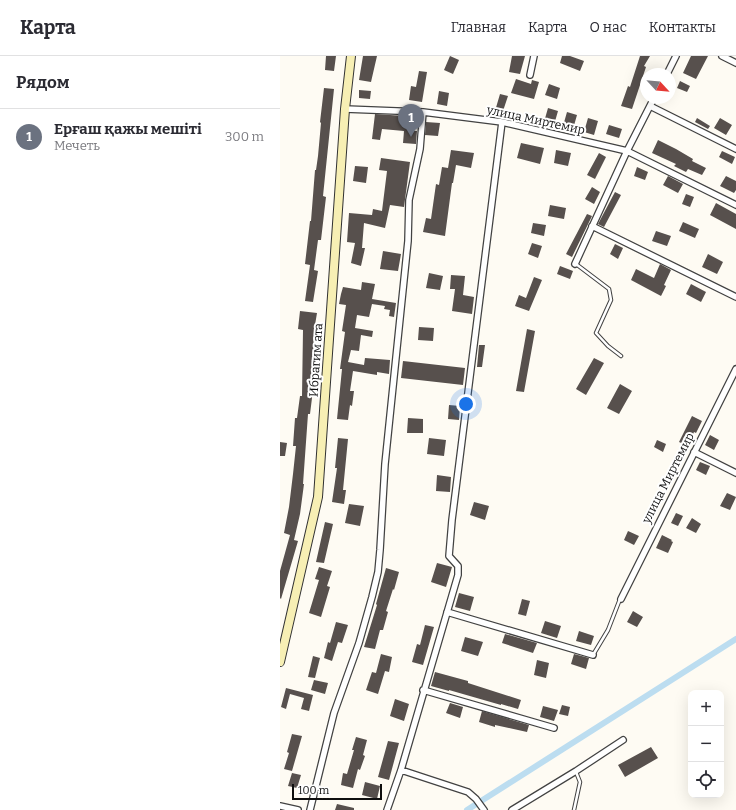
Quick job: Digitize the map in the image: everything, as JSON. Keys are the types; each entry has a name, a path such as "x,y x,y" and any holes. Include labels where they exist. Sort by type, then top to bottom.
{"street":[{"name":"Ибрагим ата","path":"280,662 318,497 345,109 351,56"},
{"path":"530,75 534,56"},
{"path":"670,68 676,56"},
{"path":"722,56 736,63"},
{"path":"575,264 627,151 650,106 736,149"},
{"name":"улица Миртемир","path":"345,109 422,112 502,122 627,151 736,205"},
{"path":"310,810 334,713 359,643 378,572 385,464 408,241 409,200 420,149 422,112"},
{"path":"387,810 401,770 423,690 458,575 458,566 449,556 452,520 502,122"},
{"path":"592,226 736,297"},
{"name":"улица Миртемир","path":"621,599 736,368"},
{"path":"730,380 736,383"},
{"path":"694,452 736,473"},
{"path":"447,612 593,655"},
{"path":"423,690 554,728"},
{"path":"512,810 623,740"},
{"path":"401,770 468,792 476,799 484,810"},
{"path":"280,806 298,810"}],"lane":[{"path":"575,264 609,289 611,300 596,333 608,346 621,356"},
{"path":"593,655 608,630 621,599"},
{"path":"574,810 580,782 576,771"}],"building":[{"path":"326,56 336,56 334,71 325,70"},
{"path":"363,56 377,56 371,82 359,80"},
{"path":"450,56 459,60 453,74 444,70"},
{"path":"512,56 525,56 520,74 509,72"},
{"path":"562,56 570,56 584,61 580,71 560,63"},
{"path":"640,56 650,56 644,66 646,68 640,68 640,85 632,109 621,106 628,86 630,87"},
{"path":"691,56 708,56 696,79 683,73"},
{"path":"419,71 427,72 422,102 409,100 411,86 416,87"},
{"path":"516,79 531,84 532,80 539,82 534,99 511,93"},
{"path":"680,81 690,86 687,92 677,88"},
{"path":"549,84 560,88 557,99 545,95"},
{"path":"324,88 334,89 323,196 326,197 321,240 318,240 314,270 318,271 313,302 305,301 310,265 305,264 311,221"},
{"path":"359,90 371,91 370,99 359,98"},
{"path":"439,91 449,93 447,106 437,104"},
{"path":"500,94 508,96 502,114 495,111"},
{"path":"548,108 558,111 554,125 544,122"},
{"path":"567,112 577,115 573,129 563,126"},
{"path":"375,114 405,116 405,128 414,128 413,131 417,131 416,144 403,143 404,131 382,129 380,140 372,139"},
{"path":"588,118 598,121 594,135 584,132"},
{"path":"697,118 710,126 708,129 695,122"},
{"path":"720,118 732,125 726,135 714,128"},
{"path":"426,122 440,123 438,136 425,135"},
{"path":"609,125 622,129 619,138 606,134"},
{"path":"658,140 676,149 693,159 692,161 706,168 702,175 688,169 686,172 674,166 676,164 652,153"},
{"path":"521,143 544,148 540,164 517,158"},
{"path":"451,150 474,153 471,168 456,165 445,236 423,232 426,218 431,219 436,184 439,185 442,167 448,168"},
{"path":"556,150 571,153 568,166 554,163"},
{"path":"722,151 735,157 732,164 719,157"},
{"path":"599,153 606,157 595,179 587,175"},
{"path":"381,158 410,162 404,207 390,205 385,228 364,223 362,248 365,248 361,266 351,263 355,243 347,242 349,213 372,215 373,209 382,211 387,171 379,170"},
{"path":"355,166 368,167 366,183 353,181"},
{"path":"637,167 648,172 645,180 634,176"},
{"path":"668,176 683,184 678,193 663,185"},
{"path":"726,176 736,181 736,190 734,193 720,186"},
{"path":"592,187 600,192 594,204 585,199"},
{"path":"615,192 621,195 604,227 598,224"},
{"path":"686,194 694,197 690,207 682,204"},
{"path":"716,203 736,214 736,229 710,215"},
{"path":"550,205 566,208 564,219 548,216"},
{"path":"587,214 592,216 572,257 566,254"},
{"path":"683,222 699,229 695,238 679,231"},
{"path":"533,223 546,225 544,236 531,233"},
{"path":"656,231 671,236 667,246 652,241"},
{"path":"532,243 542,246 538,258 528,254"},
{"path":"615,244 623,248 618,259 610,254"},
{"path":"383,251 401,254 398,271 380,269"},
{"path":"708,254 723,262 717,274 702,267"},
{"path":"660,264 671,270 661,296 631,280 636,269 654,278"},
{"path":"560,266 573,271 570,279 557,274"},
{"path":"429,273 443,276 440,290 426,288"},
{"path":"451,275 465,276 463,295 474,297 472,314 452,311 455,289 450,289"},
{"path":"534,277 542,280 529,311 515,306 519,295 526,298"},
{"path":"362,282 375,284 372,299 396,303 394,317 389,316 390,310 384,309 385,306 372,304 369,317 357,315 355,328 373,331 372,337 361,335 359,351 351,350 348,362 364,365 365,358 390,360 389,374 377,372 377,375 353,371 350,391 354,391 348,420 337,419 342,369 340,369 345,332 342,331 346,305 339,304 343,287 361,290"},
{"path":"691,284 706,292 701,302 686,294"},
{"path":"300,311 317,313 314,331 312,398 310,414 308,414 304,484 300,514 294,540 298,541 281,599 280,571 290,535 284,533 289,507 296,446 293,446 295,418 297,418 300,396 302,396 303,330 298,329"},
{"path":"419,327 434,328 433,341 418,340"},
{"path":"527,329 535,331 524,392 516,391"},
{"path":"479,345 485,345 482,367 477,367"},
{"path":"594,358 604,363 586,395 576,389"},
{"path":"403,361 465,368 463,385 401,378"},
{"path":"620,384 632,391 619,414 607,408"},
{"path":"449,405 460,406 459,420 448,419"},
{"path":"692,416 702,421 696,433 694,432 688,446 679,442"},
{"path":"408,418 423,419 423,433 407,433"},
{"path":"710,435 719,440 714,450 705,445"},
{"path":"338,438 348,439 343,490 346,490 344,504 332,502 337,468 335,468"},
{"path":"429,438 446,440 444,456 427,454"},
{"path":"657,440 666,444 663,452 654,447"},
{"path":"280,442 287,443 285,456 280,456"},
{"path":"700,462 710,466 706,475 696,470"},
{"path":"437,475 451,477 450,492 436,491"},
{"path":"727,493 736,497 730,510 720,506"},
{"path":"474,502 489,506 485,520 470,515"},
{"path":"349,504 364,506 360,526 345,523"},
{"path":"676,513 683,516 678,526 671,523"},
{"path":"692,518 701,524 696,533 686,528"},
{"path":"325,522 333,524 324,563 316,562"},
{"path":"628,531 639,536 634,545 624,540"},
{"path":"662,535 673,542 668,553 656,548"},
{"path":"437,563 452,567 446,587 431,582"},
{"path":"319,567 332,571 327,586 330,587 321,617 309,613 319,580 315,579"},
{"path":"386,568 399,572 386,611 388,612 383,630 380,630 375,649 364,647 377,605 376,604"},
{"path":"459,593 474,597 470,611 455,607"},
{"path":"522,599 530,601 526,616 518,614"},
{"path":"633,611 643,617 637,627 627,622"},
{"path":"545,621 561,626 557,638 541,633"},
{"path":"336,622 348,625 342,643 338,642 332,661 324,658 328,642 330,643"},
{"path":"425,625 434,627 423,665 412,662 417,644 420,645"},
{"path":"579,631 594,636 591,645 576,641"},
{"path":"505,634 537,643 533,653 502,643"},
{"path":"465,637 483,642 478,656 461,651"},
{"path":"381,654 392,657 389,672 385,671 378,694 366,690 372,672 376,673"},
{"path":"574,654 589,658 586,669 571,664"},
{"path":"313,656 320,658 315,678 308,677"},
{"path":"537,660 549,663 546,678 534,675"},
{"path":"435,672 468,681 468,683 521,700 518,709 431,686"},
{"path":"314,680 328,683 325,694 311,690"},
{"path":"286,688 313,695 309,711 301,709 304,698 290,694 286,709 281,707"},
{"path":"395,699 409,704 404,721 390,716"},
{"path":"450,703 463,707 460,718 446,713"},
{"path":"562,705 570,707 568,716 559,714"},
{"path":"543,706 558,710 554,721 540,717"},
{"path":"482,711 529,725 527,732 495,725 495,727 479,722"},
{"path":"292,734 302,736 292,771 284,769 289,753 287,752"},
{"path":"356,737 367,740 363,755 365,756 360,770 358,769 353,788 341,785 343,773 347,774"},
{"path":"388,741 399,743 389,780 378,777"},
{"path":"651,747 658,758 625,777 618,765"},
{"path":"292,773 301,775 297,788 288,786"},
{"path":"365,782 380,786 377,799 362,795"},
{"path":"337,804 354,808 354,810 335,810"}],"waterway":[{"path":"467,810 736,639"}],"place":[{"name":"Ерғаш қажы мешіті","path":"411,137"}]}
